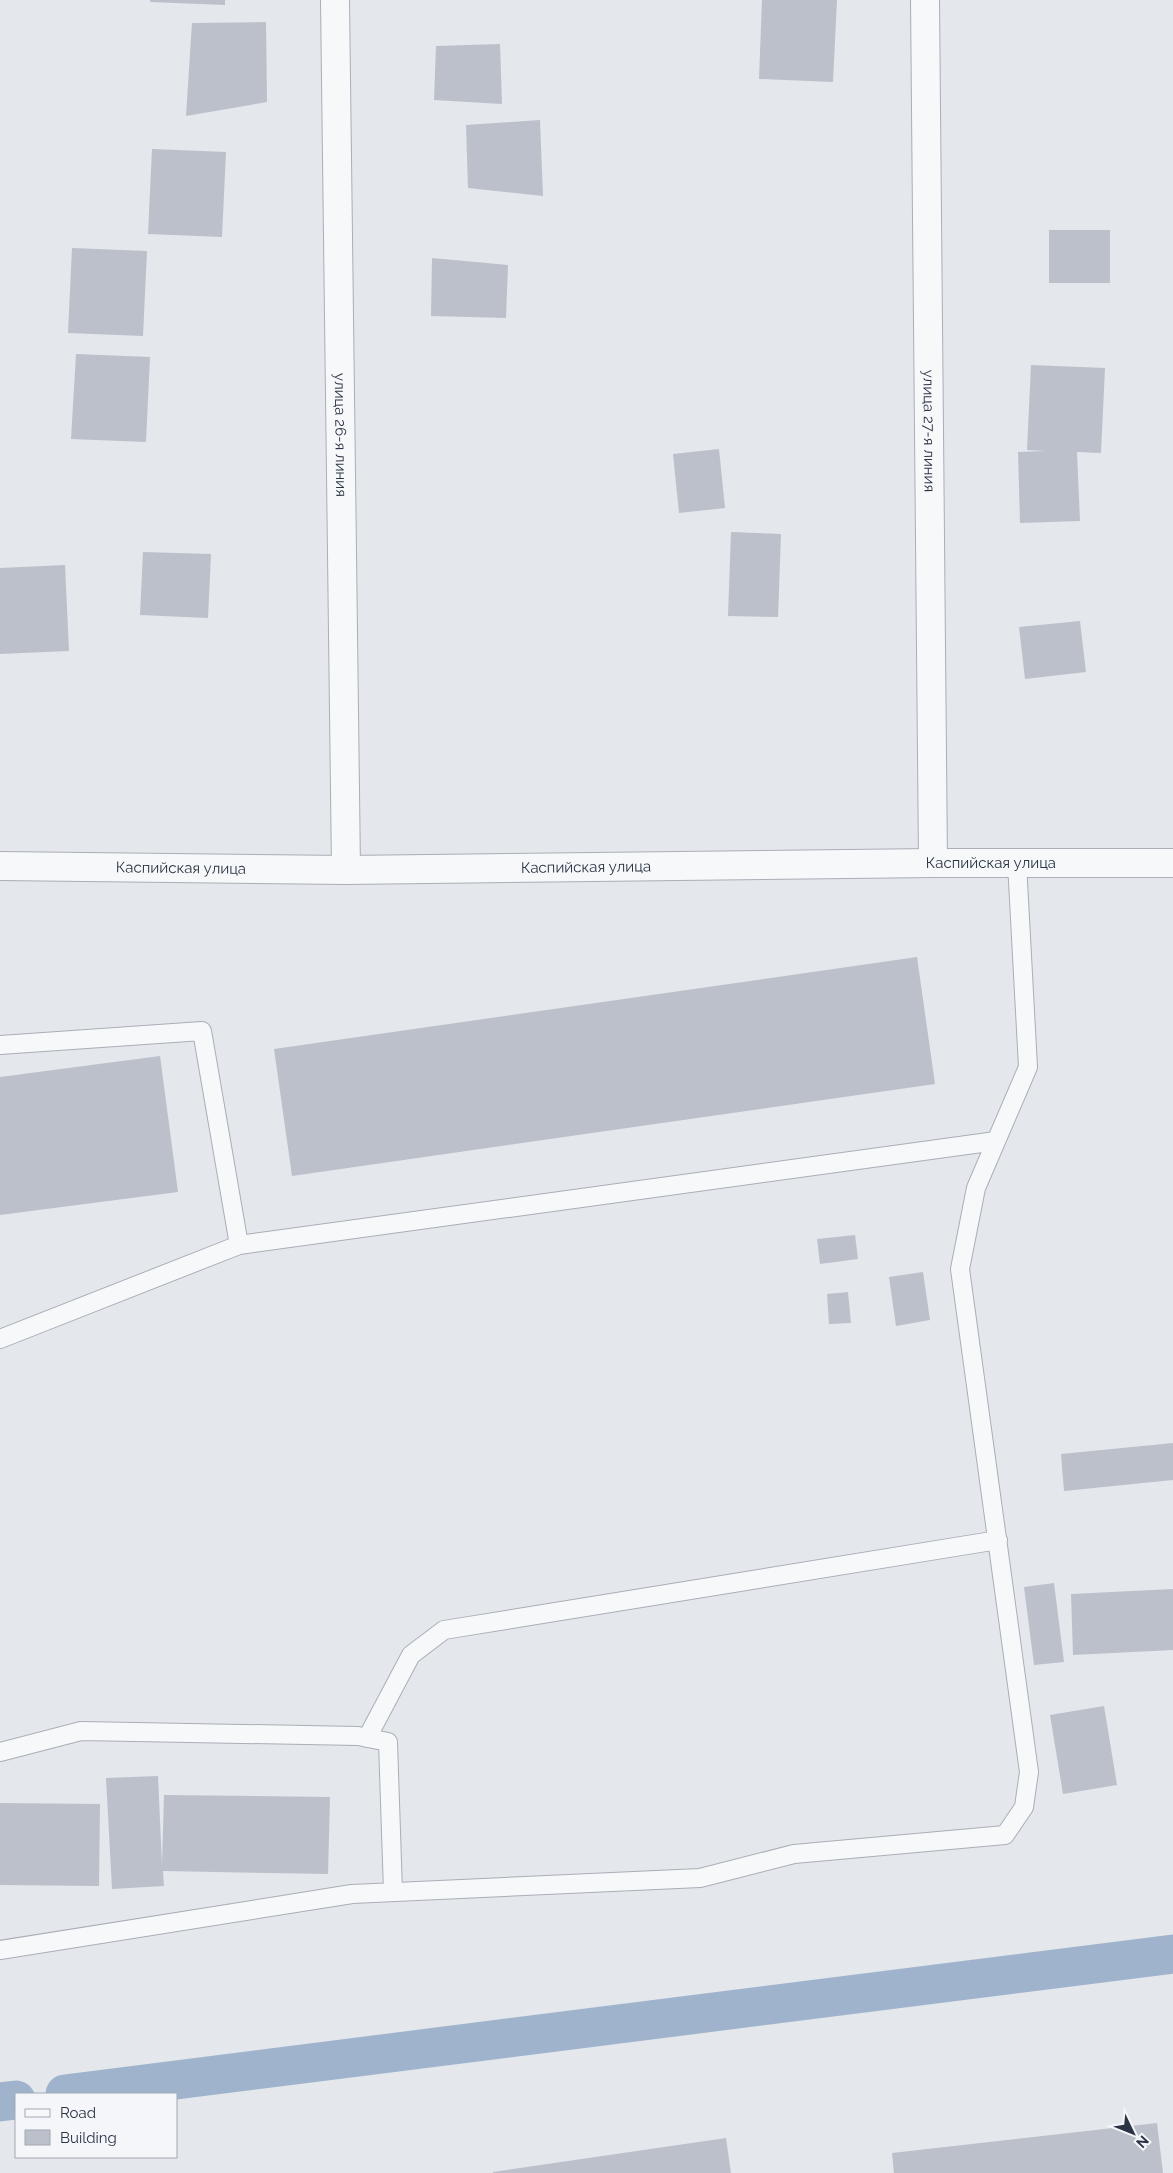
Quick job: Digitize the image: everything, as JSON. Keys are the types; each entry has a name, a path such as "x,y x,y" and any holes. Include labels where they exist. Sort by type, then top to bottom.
{"street":[{"name":"улица 26-я линия","path":"335,0 346,870"},
{"name":"улица 27-я линия","path":"924,0 933,863"},
{"name":"Каспийская улица","path":"0,866 346,870 933,863 1173,863"}],"lane":[{"path":"0,1950 352,1894 700,1878 794,1854 1005,1835 1024,1807 1029,1772 960,1269 976,1188 1028,1067 1017,863"},
{"path":"0,1045 202,1031 239,1245"},
{"path":"0,1339 239,1245 996,1141"},
{"path":"368,1738 411,1656 444,1630 998,1540"},
{"path":"0,1752 80,1731 348,1736 388,1742 393,1892"}],"building":[{"path":"150,0 225,0 225,5 150,2"},
{"path":"762,0 837,0 833,82 759,79"},
{"path":"266,22 267,102 186,116 192,23"},
{"path":"500,44 502,104 434,100 436,46"},
{"path":"540,120 543,196 468,188 466,125"},
{"path":"152,149 226,152 222,237 148,234"},
{"path":"1049,230 1110,230 1110,283 1049,283"},
{"path":"72,248 147,251 143,336 68,333"},
{"path":"432,258 508,265 506,318 431,316"},
{"path":"76,354 150,357 146,442 71,439"},
{"path":"1031,365 1105,368 1101,453 1077,452 1080,521 1020,523 1018,452 1046,451 1027,450"},
{"path":"719,449 725,508 679,513 673,454"},
{"path":"731,532 781,534 778,617 728,616"},
{"path":"143,552 211,554 208,618 140,615"},
{"path":"65,565 69,651 0,654 0,568"},
{"path":"1080,621 1086,672 1025,679 1019,627"},
{"path":"917,957 935,1084 292,1176 274,1049"},
{"path":"160,1056 178,1192 0,1215 0,1077"},
{"path":"855,1235 858,1259 820,1264 817,1239"},
{"path":"923,1272 930,1320 896,1326 889,1277"},
{"path":"848,1292 851,1323 829,1324 827,1294"},
{"path":"1173,1443 1173,1480 1064,1491 1061,1454"},
{"path":"1054,1583 1064,1662 1034,1665 1024,1587"},
{"path":"1173,1589 1173,1650 1073,1655 1071,1594"},
{"path":"1104,1706 1117,1785 1063,1794 1050,1715"},
{"path":"158,1776 162,1865 164,1795 330,1797 328,1874 163,1871 164,1886 112,1889 106,1778"},
{"path":"0,1803 100,1804 99,1886 0,1885"},
{"path":"1157,2123 1163,2173 894,2173 892,2153"},
{"path":"726,2138 731,2173 493,2173 493,2172"}],"waterway":[{"path":"73,2093 1173,1954"},
{"path":"0,2102 15,2100"}]}
